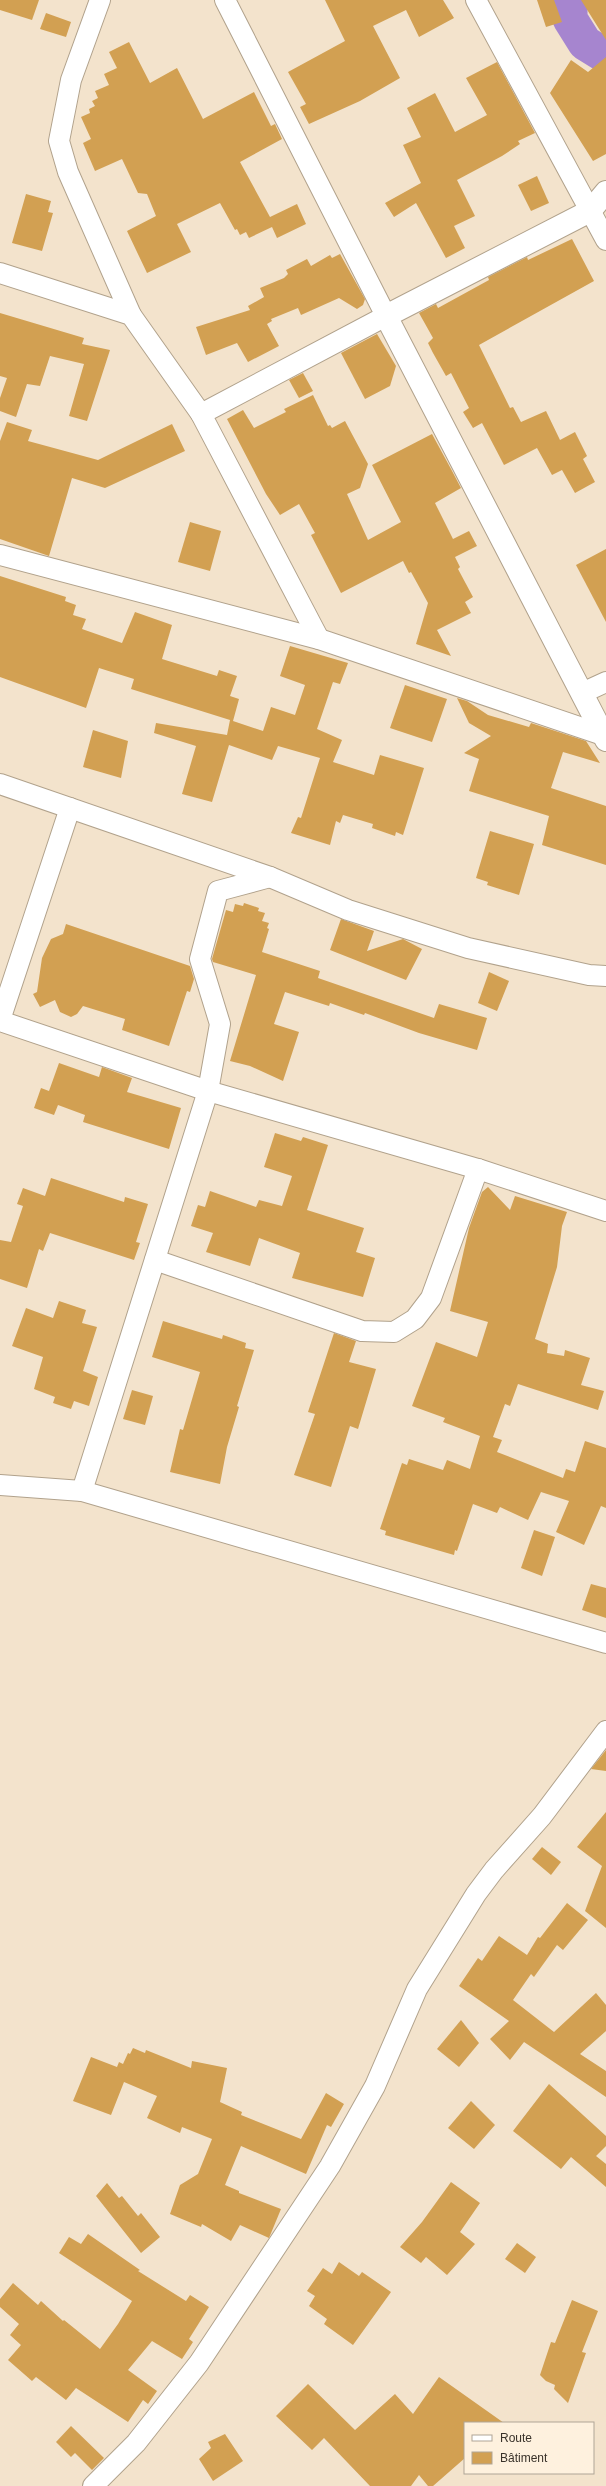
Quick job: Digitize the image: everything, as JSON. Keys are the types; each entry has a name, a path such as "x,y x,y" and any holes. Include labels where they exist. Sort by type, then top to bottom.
{"street":[{"path":"100,0 71,80 59,141 68,172 131,315 201,414 319,639"},
{"path":"225,0 386,316 605,738"},
{"path":"476,0 606,240"},
{"path":"201,414 386,316 590,211 606,192"},
{"path":"0,273 131,315"},
{"path":"0,555 319,639 605,738"},
{"path":"582,693 606,682"},
{"path":"0,784 270,877 348,910 468,948 590,975 606,976"},
{"path":"70,808 0,1021 208,1091 478,1169 606,1211"},
{"path":"82,1491 208,1091 220,1024 200,959 218,891 270,877"},
{"path":"155,1260 362,1331 394,1332 415,1319 431,1298 478,1169"},
{"path":"0,1485 82,1491 606,1643"},
{"path":"93,2486 136,2443 199,2363 330,2166 375,2086 417,1989 476,1894 542,1816 606,1731"}],"building":[{"path":"0,0 39,0 32,20 0,10"},
{"path":"325,0 443,0 454,18 419,37 406,10 373,26 400,78 360,101 309,124 300,107 306,104 288,72 345,41"},
{"path":"537,0 554,0 562,22 546,27"},
{"path":"581,0 606,0 606,40"},
{"path":"46,13 71,22 66,37 40,29"},
{"path":"129,42 150,83 177,68 203,119 254,92 271,126 275,124 282,139 240,162 270,217 297,204 306,224 277,238 272,227 249,238 246,232 240,235 237,229 235,230 220,203 177,224 191,252 147,273 127,231 156,216 147,194 138,193 122,159 95,171 83,143 91,139 81,117 90,113 89,109 95,106 92,101 98,98 95,91 109,85 104,74 117,68 109,52"},
{"path":"606,57 606,154 593,161 550,93 571,60 588,72"},
{"path":"497,62 535,133 518,141 520,144 502,156 457,180 475,216 454,226 465,248 446,258 416,203 394,217 385,203 421,183 403,145 421,137 407,108 435,93 455,132 487,115 466,78"},
{"path":"537,176 549,203 531,211 518,185"},
{"path":"26,194 51,201 48,212 53,213 42,251 12,243"},
{"path":"572,239 594,281 479,345 510,408 513,407 521,422 546,411 560,440 575,432 587,456 583,459 595,482 575,493 562,470 552,475 537,448 504,465 482,423 473,428 463,412 469,408 451,373 446,376 433,353 428,343 433,338 419,313 436,304 438,308 489,280 488,277 527,257 528,260"},
{"path":"340,254 365,299 363,305 357,309 339,298 301,315 298,308 271,319 272,321 267,324 279,346 248,362 237,343 206,355 196,327 250,310 248,306 264,297 260,288 284,278 288,274 286,270 307,259 311,266 330,255 332,258"},
{"path":"0,313 84,338 82,344 110,350 87,421 69,416 84,364 50,356 40,386 27,384 16,417 0,411 0,398 7,378 0,376"},
{"path":"377,334 396,366 390,386 365,399 341,353"},
{"path":"303,373 313,391 299,398 289,380"},
{"path":"313,395 328,426 330,425 332,428 345,421 368,464 360,488 347,494 368,540 401,522 372,465 432,434 451,469 461,488 435,503 453,539 469,531 477,546 455,557 460,567 458,569 473,597 465,602 471,613 437,630 451,656 416,644 428,603 411,572 409,573 403,561 341,593 311,535 315,533 299,504 280,515 266,494 227,419 243,410 254,428 286,412 284,409"},
{"path":"7,422 32,430 28,441 98,460 172,424 185,451 105,488 72,478 49,556 0,539 0,441"},
{"path":"190,522 221,531 210,571 178,562"},
{"path":"606,549 606,622 576,565"},
{"path":"0,576 66,597 65,601 76,605 73,615 86,619 82,629 122,643 135,612 172,625 162,659 217,676 219,670 237,676 230,696 239,699 233,721 263,731 271,707 295,715 305,685 280,676 290,646 348,663 340,684 333,682 317,729 342,740 333,762 374,775 380,755 424,768 403,835 396,832 395,836 372,828 373,824 343,815 340,823 336,821 330,845 291,833 298,817 301,818 320,758 278,746 272,760 229,745 212,802 182,794 196,746 154,733 156,723 227,735 230,720 131,689 134,679 99,668 86,708 0,677"},
{"path":"405,685 447,699 432,742 390,728"},
{"path":"457,698 467,701 488,715 529,727 531,723 586,741 600,763 563,752 551,788 606,806 606,865 542,845 549,816 469,791 479,759 464,753 491,736 469,723"},
{"path":"93,730 128,741 121,778 83,767"},
{"path":"490,831 534,844 519,895 487,885 488,882 476,878"},
{"path":"244,903 259,908 258,911 265,913 262,921 269,923 267,928 269,929 262,952 320,971 318,978 434,1018 439,1004 487,1018 477,1050 419,1033 365,1013 364,1015 330,1003 329,1006 285,992 274,1024 299,1032 283,1081 250,1066 230,1061 256,975 213,962 212,959 226,910 233,912 235,904 243,906"},
{"path":"341,919 374,931 367,951 403,939 422,949 406,980 330,950"},
{"path":"66,924 190,966 194,979 190,992 187,991 169,1046 122,1030 125,1019 83,1006 77,1014 71,1017 60,1012 55,1000 40,1007 33,994 37,992 42,958 51,939 63,934"},
{"path":"489,972 509,981 497,1011 478,1003"},
{"path":"59,1063 99,1077 102,1067 132,1078 127,1092 181,1108 169,1149 83,1122 85,1115 58,1105 54,1115 34,1108 41,1088 49,1091"},
{"path":"275,1133 301,1141 303,1137 328,1145 307,1210 364,1228 356,1252 375,1258 363,1297 292,1278 300,1253 259,1238 250,1266 206,1252 213,1233 191,1226 198,1205 205,1207 210,1191 256,1207 259,1200 282,1206 292,1176 264,1167"},
{"path":"51,1178 124,1202 125,1197 148,1204 136,1242 140,1243 134,1260 50,1233 43,1251 39,1249 27,1288 0,1279 0,1240 11,1242 23,1206 17,1204 23,1188 45,1196"},
{"path":"488,1187 510,1210 515,1196 567,1212 562,1226 557,1267 535,1339 548,1344 547,1353 564,1356 565,1350 590,1358 581,1385 604,1391 598,1410 518,1384 510,1406 505,1404 493,1437 502,1440 497,1452 563,1478 566,1469 575,1472 585,1441 606,1448 606,1508 601,1506 584,1545 556,1532 569,1501 541,1492 528,1520 500,1507 497,1513 473,1504 457,1551 455,1550 454,1555 385,1535 386,1531 380,1529 402,1463 407,1465 409,1459 443,1470 447,1460 470,1469 480,1436 443,1422 445,1418 412,1406 436,1342 477,1357 488,1322 450,1311 469,1228 482,1192"},
{"path":"59,1301 86,1310 82,1323 97,1327 83,1371 98,1377 89,1406 74,1401 71,1409 53,1403 55,1397 34,1389 43,1357 12,1346 26,1308 53,1318"},
{"path":"163,1321 222,1339 223,1335 246,1343 245,1348 254,1350 237,1406 239,1407 227,1447 220,1484 170,1472 180,1429 183,1430 200,1372 152,1357"},
{"path":"334,1333 356,1341 349,1362 376,1369 358,1429 350,1426 331,1487 294,1475 315,1414 308,1412"},
{"path":"132,1390 153,1396 145,1425 123,1419"},
{"path":"534,1530 555,1537 542,1576 521,1568"},
{"path":"591,1584 606,1588 606,1618 582,1610"},
{"path":"606,1750 606,1771 591,1769"},
{"path":"606,1812 606,1928 585,1911 602,1866 577,1847"},
{"path":"542,1847 561,1862 551,1875 532,1859"},
{"path":"567,1903 588,1920 563,1950 557,1945 534,1977 531,1974 513,2000 554,2032 596,1993 606,2005 606,2031 580,2054 606,2071 606,2097 524,2042 510,2060 490,2039 509,2021 459,1986 478,1958 482,1961 499,1936 527,1955 538,1937 540,1938"},
{"path":"461,2020 479,2043 459,2067 437,2049"},
{"path":"133,2048 145,2053 146,2050 191,2068 192,2061 227,2068 220,2102 242,2112 241,2115 301,2139 326,2093 344,2104 331,2127 327,2125 306,2174 241,2146 225,2185 239,2191 239,2193 281,2209 269,2238 240,2225 231,2241 202,2224 201,2227 170,2214 180,2185 198,2174 212,2139 182,2127 180,2133 147,2118 157,2096 124,2082 111,2115 73,2101 91,2057 117,2067 119,2062 123,2064 128,2053 130,2054"},
{"path":"549,2084 606,2136 606,2146 596,2156 606,2164 606,2187 571,2157 561,2169 513,2131"},
{"path":"471,2101 495,2125 474,2149 448,2128"},
{"path":"451,2182 480,2203 460,2232 475,2244 447,2275 426,2257 421,2263 400,2247 422,2222"},
{"path":"107,2183 119,2198 122,2196 138,2216 141,2213 160,2237 141,2253 96,2196"},
{"path":"88,2234 140,2270 138,2271 186,2301 190,2295 209,2307 189,2339 193,2342 182,2359 152,2341 128,2370 157,2391 148,2404 143,2400 128,2422 76,2388 66,2400 36,2377 32,2381 8,2360 21,2345 10,2335 19,2324 0,2307 0,2299 13,2283 38,2305 41,2301 63,2321 64,2320 100,2349 118,2324 132,2301 59,2253 69,2237 81,2244"},
{"path":"517,2243 536,2257 525,2273 505,2259"},
{"path":"339,2262 359,2276 362,2272 391,2292 353,2345 324,2324 327,2319 309,2306 315,2296 307,2291 323,2268 332,2274"},
{"path":"572,2300 598,2311 582,2352 586,2353 568,2403 554,2389 555,2385 546,2381 540,2375 551,2342 555,2343"},
{"path":"439,2377 503,2422 464,2422 464,2459 433,2486 428,2486 419,2475 411,2486 370,2486 324,2438 312,2450 276,2416 308,2384 355,2430 395,2394 413,2414"},
{"path":"71,2426 104,2458 92,2470 75,2453 71,2457 56,2442"},
{"path":"225,2434 243,2461 213,2481 199,2459 211,2448 208,2442"}],"waterway":[{"path":"570,0 570,19 585,43 606,56"}]}
